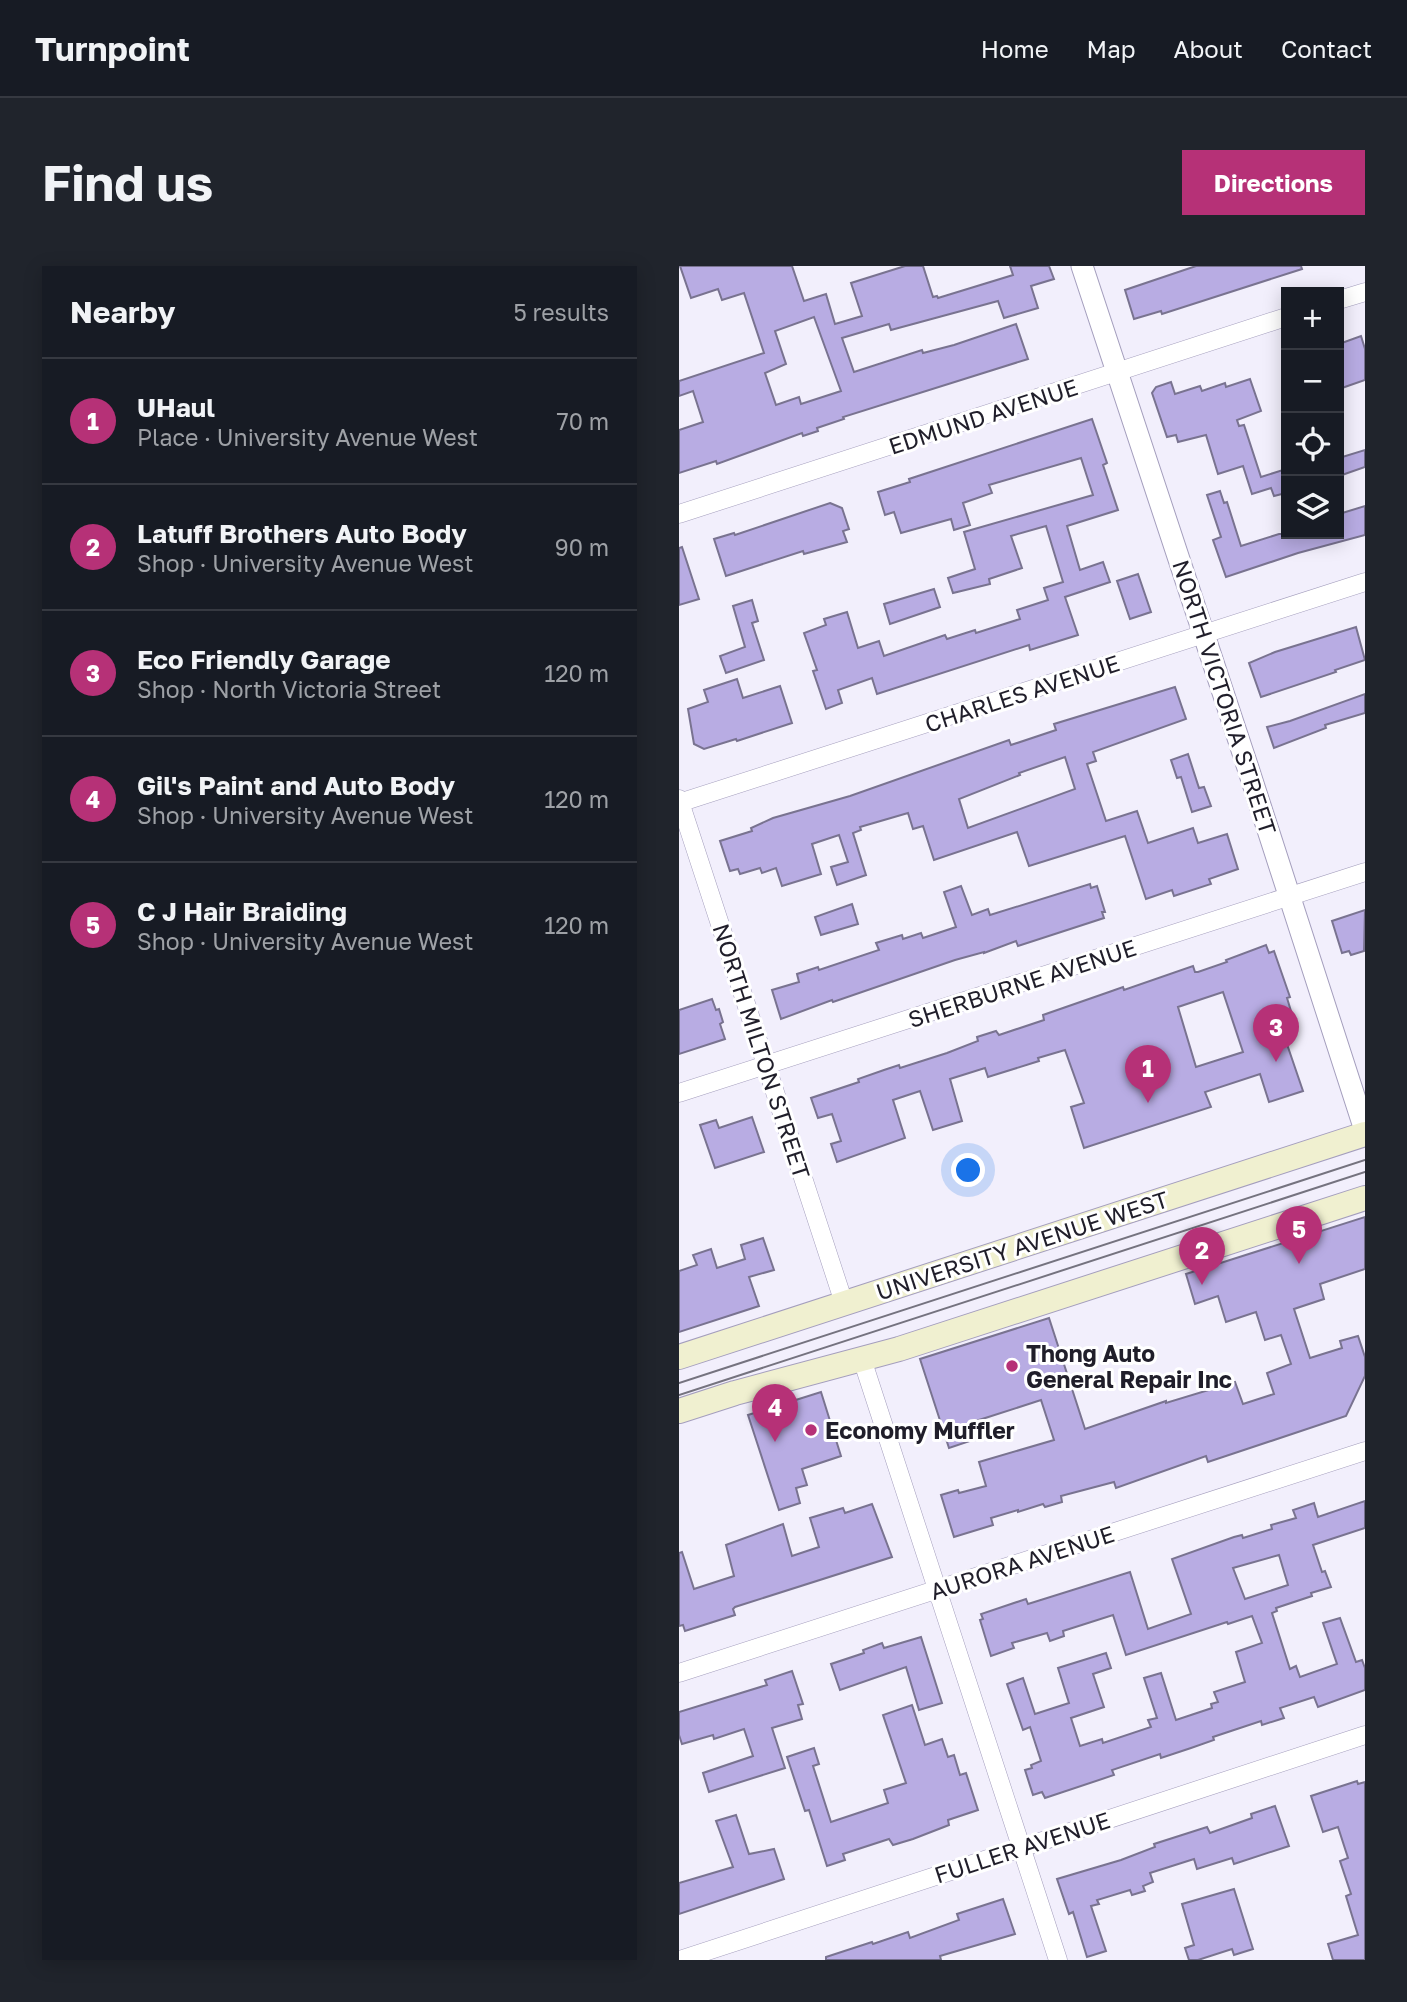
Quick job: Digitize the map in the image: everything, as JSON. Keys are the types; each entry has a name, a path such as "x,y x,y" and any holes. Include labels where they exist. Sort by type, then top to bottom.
{"main road":[{"name":"UNIVERSITY AVENUE WEST","path":"679,1357 1365,1132"},
{"path":"679,1411 862,1359 1365,1198"}],"street":[{"name":"NORTH VICTORIA STREET","path":"1082,266 1365,1132"},
{"path":"1344,298 1365,292"},
{"name":"EDMUND AVENUE","path":"679,514 1281,319"},
{"name":"CHARLES AVENUE","path":"679,802 1365,582"},
{"name":"NORTH MILTON STREET","path":"679,802 844,1303"},
{"name":"SHERBURNE AVENUE","path":"679,1093 1365,872"},
{"path":"862,1359 1058,1960"},
{"name":"AURORA AVENUE","path":"679,1673 1365,1451"},
{"name":"FULLER AVENUE","path":"680,1960 1365,1735"}],"building":[{"path":"680,266 792,266 804,301 826,294 835,324 862,316 851,283 905,266 923,266 933,297 938,298 1013,275 1010,266 1049,266 1054,279 1031,286 1038,308 1004,318 998,301 891,330 889,324 842,338 854,372 922,350 923,353 954,345 1016,324 1028,359 843,417 844,419 803,436 802,433 717,464 716,461 679,473 679,430 703,422 693,391 679,396 679,381 764,353 744,293 722,300 718,289 691,298","holes":["814,317 841,391 801,404 799,397 776,405 765,373 786,364 775,331"]},
{"path":"1196,266 1301,266 1302,269 1162,314 1161,311 1134,319 1125,290"},
{"path":"1361,336 1365,349 1365,380 1344,387 1344,350 1344,342"},
{"path":"1250,379 1261,411 1237,420 1239,426 1244,425 1261,477 1281,471 1281,494 1274,496 1271,488 1252,494 1243,466 1218,474 1206,435 1178,442 1176,435 1167,437 1152,393 1156,387 1171,382 1175,394 1200,386 1202,391 1225,383 1226,387"},
{"path":"1092,419 1107,463 1103,465 1118,510 1067,526 1080,570 1103,562 1110,582 1065,597 1078,635 1030,650 1029,645 877,694 872,678 838,690 842,703 826,709 813,671 817,670 804,633 826,625 824,619 847,612 858,648 879,641 884,656 945,635 947,639 975,630 976,633 1020,619 1017,610 1048,600 1044,588 1063,582 1046,526 1011,536 1022,568 989,579 990,584 953,593 948,578 975,569 964,532 1093,495 1081,458 989,485 992,493 963,503 970,525 954,530 951,519 901,533 894,512 885,515 878,492 910,482 909,479"},
{"path":"1365,450 1365,467 1344,474 1344,456"},
{"path":"1220,491 1224,503 1227,502 1241,546 1279,534 1281,539 1344,539 1344,512 1365,506 1365,535 1298,553 1226,577 1213,540 1221,537 1207,495"},
{"path":"830,503 842,508 849,529 843,531 847,542 804,554 803,551 726,576 714,539 734,533 735,535"},
{"path":"682,547 699,599 679,605 679,548"},
{"path":"1138,574 1151,612 1130,619 1117,581"},
{"path":"934,589 940,607 890,624 884,604"},
{"path":"752,600 758,621 752,623 764,660 726,673 720,656 745,647 733,606"},
{"path":"1356,627 1365,660 1261,697 1249,663 1275,652"},
{"path":"737,679 743,698 780,686 792,723 704,749 694,744 688,709 708,702 704,690"},
{"path":"1175,687 1186,719 1093,752 1096,761 1087,764 1106,821 1137,811 1148,843 1193,828 1198,843 1227,834 1238,869 1209,879 1211,884 1174,896 1172,890 1146,899 1125,836 1029,866 1017,832 934,860 923,826 913,829 908,813 860,827 861,830 853,833 866,875 837,885 831,867 848,862 839,835 812,844 821,874 782,886 776,868 762,873 760,868 740,874 738,869 730,871 720,841 752,831 751,828 773,818 850,796 1009,740 1011,745 1056,730 1054,724","holes":["1065,757 1075,789 968,828 959,799"]},
{"path":"1365,694 1365,713 1325,725 1326,728 1274,748 1267,727"},
{"path":"1188,754 1199,788 1204,787 1211,806 1192,812 1181,777 1177,778 1171,760"},
{"path":"1090,884 1091,888 1097,886 1105,912 1102,912 1104,918 1018,946 1016,941 955,960 781,1019 772,990 799,982 797,974 818,967 819,970 879,950 876,943 902,935 903,939 921,933 923,938 956,927 944,892 961,886 972,915 988,909 990,915"},
{"path":"852,904 858,924 821,935 815,917"},
{"path":"1365,910 1364,951 1351,955 1349,951 1342,953 1332,921"},
{"path":"1266,945 1269,953 1274,951 1290,997 1287,998 1291,1011 1277,1015 1303,1091 1269,1102 1260,1074 1205,1092 1211,1107 1084,1148 1071,1107 1084,1103 1065,1050 988,1077 985,1068 950,1079 962,1121 933,1130 920,1091 893,1100 905,1138 837,1162 831,1144 841,1141 832,1114 818,1118 811,1098 899,1065 900,1068 947,1053 978,1041 977,1037 996,1031 999,1035 1044,1020 1043,1015 1123,987 1124,990 1193,966 1195,972 1198,972 1227,962 1226,960","holes":["1223,992 1243,1052 1196,1067 1178,1007"]},
{"path":"712,999 716,1010 719,1009 725,1039 679,1054 679,1010"},
{"path":"752,1117 764,1152 715,1168 700,1125 716,1120 719,1128"},
{"path":"1365,1217 1365,1269 1320,1284 1324,1299 1294,1309 1310,1358 1342,1348 1340,1341 1358,1336 1365,1357 1365,1376 1346,1416 1208,1462 1206,1456 1116,1488 1114,1482 1061,1496 1062,1502 1045,1507 1043,1504 991,1518 993,1525 954,1537 941,1495 986,1486 979,1462 1054,1440 1041,1400 976,1421 982,1437 949,1448 920,1359 1049,1318 1085,1429 1166,1401 1235,1382 1243,1404 1274,1394 1267,1373 1291,1364 1281,1335 1265,1340 1256,1312 1226,1322 1218,1296 1195,1304 1186,1274"},
{"path":"763,1238 774,1270 749,1277 759,1306 679,1332 679,1271 697,1265 693,1255 711,1249 717,1268 745,1259 741,1245"},
{"path":"821,1392 841,1456 802,1469 807,1485 796,1488 800,1503 779,1510 748,1415"},
{"path":"1365,1501 1365,1528 1313,1545 1322,1572 1325,1571 1331,1587 1276,1608 1277,1611 1272,1613 1290,1669 1296,1666 1300,1677 1337,1664 1323,1623 1340,1618 1356,1662 1362,1660 1365,1668 1365,1690 1318,1707 1314,1697 1280,1708 1284,1718 1262,1725 1261,1721 1161,1758 1160,1754 1112,1770 1114,1775 1045,1798 1042,1792 1033,1795 1025,1770 1041,1761 1030,1727 1023,1730 1007,1684 1023,1678 1035,1714 1069,1703 1058,1668 1106,1653 1111,1668 1093,1674 1104,1707 1071,1718 1080,1746 1102,1739 1103,1743 1151,1727 1148,1720 1157,1718 1144,1678 1161,1673 1176,1720 1212,1708 1211,1704 1218,1702 1214,1692 1245,1682 1236,1652 1262,1643 1252,1616 1126,1655 1113,1615 1063,1631 1064,1636 1050,1641 1047,1633 1012,1643 1014,1648 991,1656 980,1620 983,1619 981,1614 1026,1599 1028,1604 1130,1572 1148,1629 1191,1614 1172,1559 1234,1537 1242,1535 1243,1538 1272,1529 1271,1525 1296,1518 1293,1510 1314,1503 1318,1517","holes":["1279,1555 1288,1585 1245,1599 1233,1568"]},
{"path":"872,1504 892,1557 735,1607 735,1615 685,1631 683,1625 679,1626 679,1553 682,1552 694,1589 734,1576 726,1545 783,1524 792,1556 819,1547 810,1518 843,1508 845,1513"},
{"path":"921,1637 942,1703 919,1710 906,1667 840,1690 831,1664 864,1653 863,1650 882,1643 884,1648"},
{"path":"792,1671 803,1704 798,1705 802,1719 772,1728 785,1768 709,1792 703,1773 753,1756 744,1729 714,1739 713,1735 682,1744 679,1735 679,1712 767,1685 765,1680"},
{"path":"912,1705 925,1745 942,1739 948,1757 954,1755 960,1775 966,1773 978,1810 948,1820 949,1825 913,1839 893,1845 889,1839 843,1854 845,1860 827,1866 809,1810 805,1811 787,1757 814,1748 819,1764 813,1766 831,1822 888,1803 884,1790 906,1783 883,1715"},
{"path":"1357,1781 1358,1784 1365,1782 1365,1960 1333,1960 1328,1944 1358,1935 1346,1896 1351,1894 1340,1861 1348,1858 1338,1827 1323,1832 1311,1796"},
{"path":"1275,1806 1289,1846 1234,1864 1232,1858 1197,1869 1194,1859 1150,1873 1153,1882 1143,1886 1145,1891 1132,1895 1130,1890 1097,1900 1099,1904 1091,1906 1106,1951 1087,1957 1073,1912 1069,1914 1057,1879 1121,1860 1155,1847 1154,1844 1207,1827 1210,1833 1252,1818 1251,1814"},
{"path":"736,1815 749,1854 774,1849 784,1879 679,1914 679,1883 733,1867 716,1821"},
{"path":"1234,1889 1253,1949 1234,1955 1232,1949 1198,1960 1189,1960 1185,1948 1194,1945 1182,1904"},
{"path":"1003,1899 1015,1934 940,1956 941,1960 826,1960 826,1957 908,1932 910,1938 959,1920 957,1914"}],"tram line":[{"path":"679,1383 1365,1160"},
{"path":"679,1395 1365,1172"}],"place":[{"name":"Eco Friendly Garage","path":"1276,1062"},
{"name":"UHaul","path":"1148,1103"},
{"name":"C J Hair Braiding","path":"1299,1264"},
{"name":"Latuff Brothers Auto Body","path":"1202,1285"},
{"name":"Thong Auto General Repair Inc","path":"1012,1366"},
{"name":"Economy Muffler","path":"811,1430"},
{"name":"Gil's Paint and Auto Body","path":"775,1442"}]}
